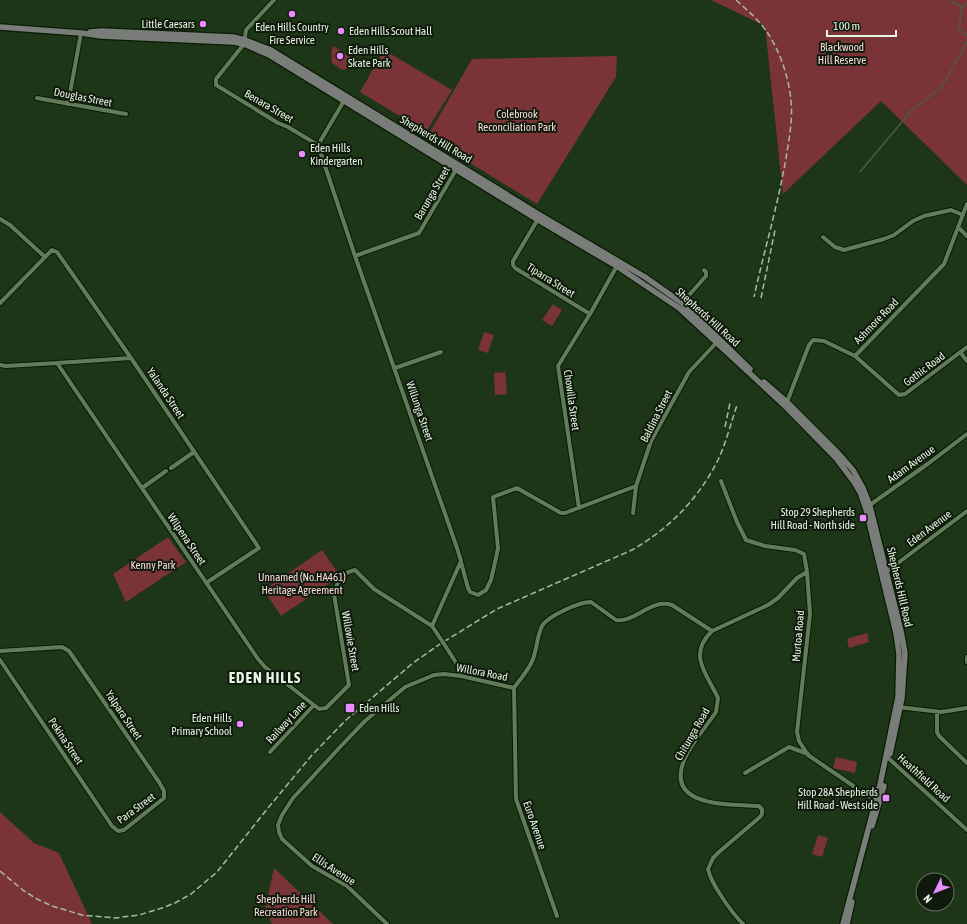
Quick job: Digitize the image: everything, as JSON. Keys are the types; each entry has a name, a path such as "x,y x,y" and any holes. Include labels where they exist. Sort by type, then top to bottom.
{"main road":[{"name":"Shepherds Hill Road","path":"0,27 81,33 101,31 219,36 271,50 345,99 618,265 679,308 787,402 838,453 853,470 863,488 884,572 899,654 899,707 847,924"},
{"name":"Shepherds Hill Road","path":"618,265 645,277 682,303 718,341 836,458 854,482 868,506"},
{"name":"Shepherds Hill Road","path":"843,924 877,802"}],"street":[{"path":"244,42 246,30 274,0"},
{"path":"68,104 81,33"},
{"name":"Benara Street","path":"244,42 216,79 216,85 278,123 288,127 318,145"},
{"name":"Douglas Street","path":"37,98 126,114"},
{"path":"318,145 345,99"},
{"name":"Willunga Street","path":"318,145 355,256 457,548 470,592 478,595 482,593 486,590 491,580 498,548 492,497 517,488 561,513 565,514 579,508"},
{"name":"Barunga Street","path":"355,256 419,233 458,167"},
{"name":"Ashmore Road","path":"787,402 809,346 813,340 824,341 855,356 944,264 967,204"},
{"path":"823,237 835,247 844,250 894,235 913,221 924,216 951,210 963,215"},
{"name":"Tiparra Street","path":"539,218 512,265 590,314"},
{"path":"0,219 10,224 45,257 0,303"},
{"path":"958,227 967,236"},
{"name":"Yalanda Street","path":"45,257 52,250 55,250 131,358 259,548 206,583"},
{"name":"Chowilla Street","path":"579,508 558,366 618,265"},
{"path":"682,303 706,276 706,272 704,270"},
{"name":"Baldina Street","path":"634,513 636,486 650,441 689,372 718,341"},
{"name":"Gothic Road","path":"855,356 899,395 905,394 967,347"},
{"path":"395,368 441,352"},
{"path":"960,352 967,361"},
{"path":"0,365 6,366 131,358"},
{"name":"Wilpena Street","path":"57,363 262,663 319,709"},
{"name":"Adam Avenue","path":"868,506 967,434"},
{"path":"170,468 194,452"},
{"path":"142,488 166,471"},
{"name":"Murtoa Road","path":"721,481 737,522 746,540 765,546 795,550 804,554 810,614 797,732 799,741 808,755 877,802"},
{"path":"579,508 636,486"},
{"name":"Eden Avenue","path":"884,572 967,511"},
{"path":"461,561 432,626 458,666 461,676"},
{"name":"Willowie Street","path":"319,709 326,708 349,685 334,594 335,588 340,579 349,571 355,570 374,589 432,626"},
{"path":"712,631 768,605 778,598 797,578 807,572"},
{"name":"Willora Road","path":"278,825 282,815 293,798 365,721 405,687 434,675 444,674 461,676 514,688 531,664 536,652 541,627 550,617 585,602 591,602 613,619 620,621 648,608 667,604 672,605 712,631"},
{"name":"Chitunga Road","path":"712,631 701,648 699,656 703,670 718,698 718,704 716,712 686,756 680,777 684,789 689,794 697,798 710,802 759,806 762,809 762,814 760,817 719,852 713,858 708,869 716,887 743,924"},
{"name":"Yalpara Street","path":"0,651 62,647 69,651 159,782 164,791 164,798"},
{"path":"967,657 967,662"},
{"name":"Pekina Street","path":"0,660 112,826 118,831"},
{"name":"Euro Avenue","path":"514,688 516,799 557,916"},
{"name":"Railway Lane","path":"270,752 314,705"},
{"path":"899,707 938,712 967,708"},
{"path":"938,712 936,732 967,763"},
{"path":"745,773 789,747 808,755"},
{"name":"Heathfield Road","path":"888,758 967,830"},
{"name":"Para Street","path":"118,831 124,830 164,798"},
{"name":"Ellis Avenue","path":"278,825 282,839 306,862 347,886 387,924"}],"green space":[{"name":"Blackwood Hill Reserve","path":"711,0 967,0 967,185 881,101 783,194 765,26"},
{"name":"Eden Hills Skate Park","path":"334,46 355,61 351,68 342,70 332,63 331,51"},
{"path":"384,50 452,90 426,132 360,92"},
{"name":"Colebrook Reconciliation Park","path":"617,56 616,77 537,204 427,137 472,59"},
{"path":"553,304 562,310 552,326 542,320"},
{"path":"484,332 494,335 488,353 478,350"},
{"path":"505,372 507,394 495,395 494,373"},
{"name":"Kenny Park","path":"168,537 186,562 126,602 113,574"},
{"name":"Unnamed (No.HA461) Heritage Agreement","path":"322,550 340,576 281,616 264,590"},
{"path":"867,633 869,642 849,648 847,639"},
{"path":"836,757 857,762 855,773 833,768"},
{"path":"0,812 34,843 59,853 92,924 0,924"},
{"path":"818,835 828,838 822,857 812,854"},
{"name":"Shepherds Hill Recreation Park","path":"274,868 333,924 272,924 265,909"}],"waterway":[{"path":"950,0 962,7"},
{"path":"967,4 962,7 959,29 967,35"},
{"path":"860,172 912,110 941,88 967,42"}],"railway":[{"path":"736,0 753,15 772,39 786,74 790,92 791,108 790,130 783,176 754,297"},
{"path":"761,298 775,230"},
{"path":"725,427 730,403"},
{"path":"0,871 24,891 37,899 52,906 82,915 115,918 139,915 175,903 191,894 217,872 312,755 346,720 413,663 440,644 497,609 632,550 646,542 670,522 692,500 710,474 724,447 737,405"}],"place":[{"name":"Eden Hills Country Fire Service","path":"292,14"},
{"name":"Little Caesars","path":"203,24"},
{"name":"Eden Hills Scout Hall","path":"341,31"},
{"name":"Eden Hills Skate Park","path":"340,56"},
{"name":"Eden Hills Kindergarten","path":"302,154"},
{"name":"Stop 29 Shepherds Hill Road - North side","path":"863,518"},
{"name":"Eden Hills","path":"350,708"},
{"name":"Eden Hills Primary School","path":"240,724"},
{"name":"Stop 28A Shepherds Hill Road - West side","path":"886,798"}],"district":[{"name":"EDEN HILLS","path":"265,677"}]}
